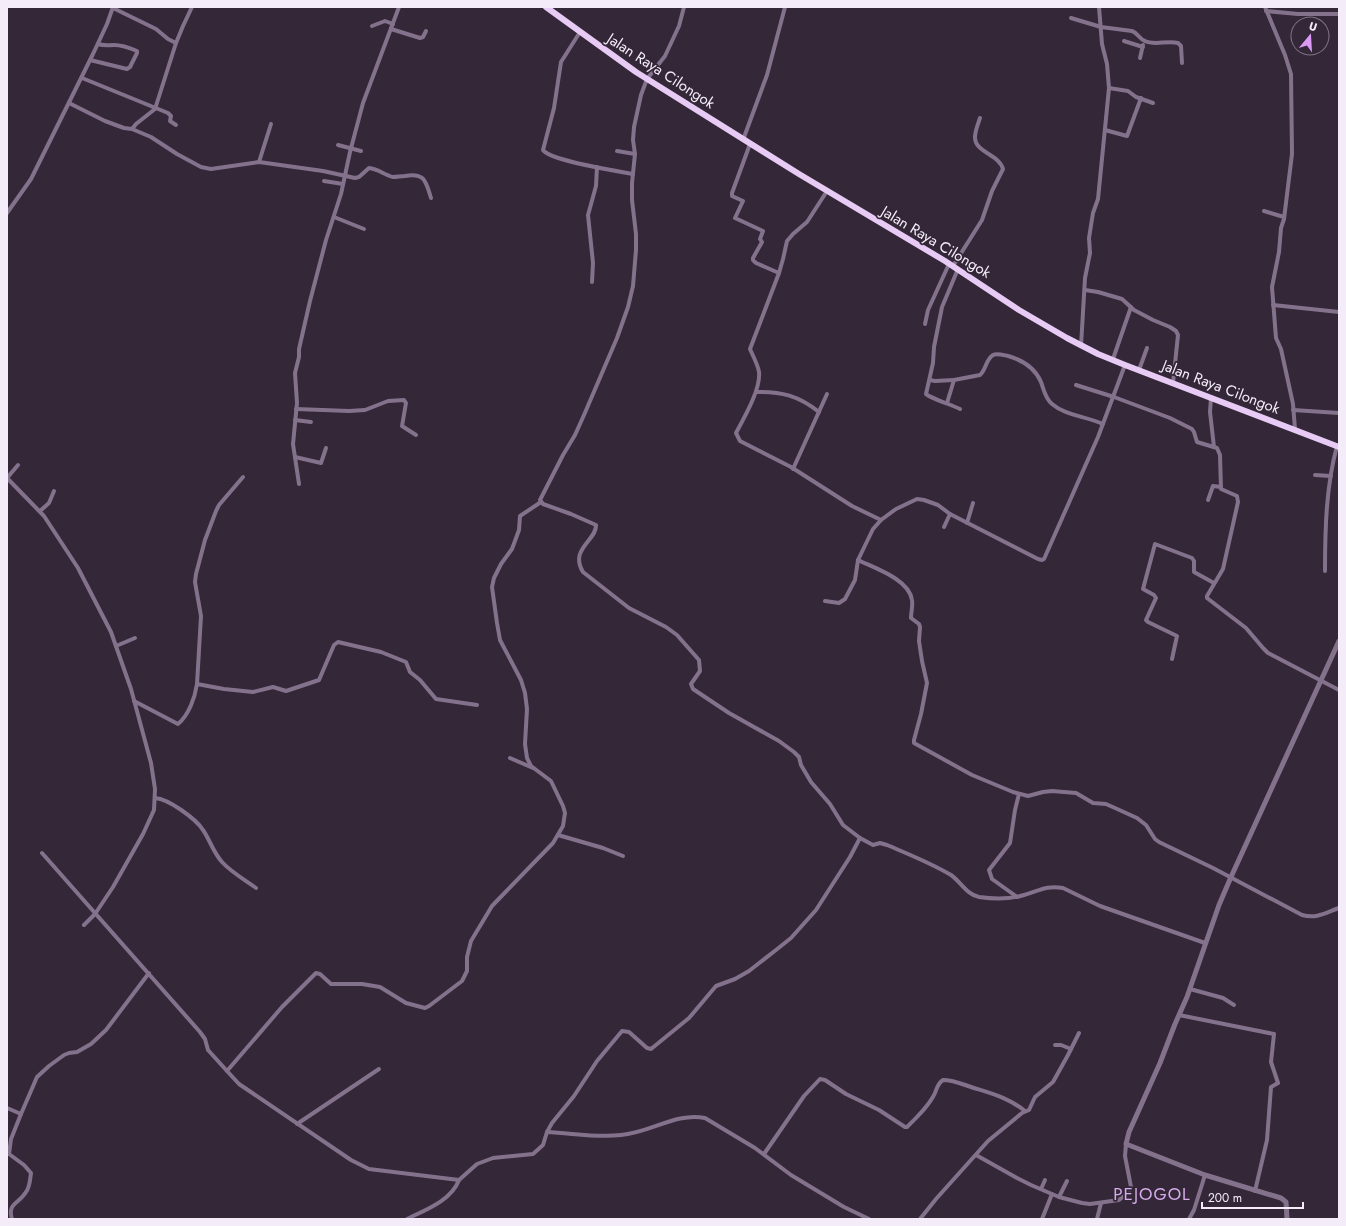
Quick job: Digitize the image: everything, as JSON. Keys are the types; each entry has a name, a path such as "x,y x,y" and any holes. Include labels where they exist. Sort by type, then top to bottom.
{"highway":[{"name":"Jalan Raya Cilongok","path":"546,7 553,9 580,32 623,63 743,140 953,266 1019,310 1081,346 1125,365 1338,447"}],"street":[{"path":"132,129 155,109 176,43 192,7"},
{"path":"299,484 293,444 296,409 295,373 299,357 299,348 310,301 343,184 363,103 399,7"},
{"path":"533,768 527,758 525,744 527,709 525,693 521,680 500,640 492,587 494,578 501,564 512,549 519,530 520,516 541,502 544,492 575,435 617,338 628,307 636,250 632,200 635,154 632,140 634,127 641,95 647,79 665,56 679,26 684,7"},
{"path":"743,140 767,75 785,7"},
{"path":"1081,346 1085,278 1090,253 1089,238 1093,213 1098,199 1110,88 1107,64 1102,44 1099,7"},
{"path":"7,213 31,179 82,78 113,8 156,29 168,39 176,43"},
{"path":"1265,9 1298,14 1339,14"},
{"path":"1265,9 1285,55 1291,74 1292,154 1279,252 1272,287 1276,338 1281,350 1293,410 1294,429"},
{"path":"1071,18 1101,27 1136,32 1142,40 1150,43 1175,42 1180,44 1182,63"},
{"path":"372,26 385,21 393,24"},
{"path":"391,29 420,38 423,37 426,31"},
{"path":"580,32 561,62 554,108 543,150 550,156 633,174"},
{"path":"1124,41 1143,47"},
{"path":"1140,58 1145,41"},
{"path":"90,60 126,69 130,67 138,54 137,51 133,49 120,45 104,46 98,44"},
{"path":"82,78 169,114 171,116 170,121 176,125"},
{"path":"1110,88 1128,91 1134,96 1153,103"},
{"path":"1105,130 1127,136 1141,98"},
{"path":"69,103 105,121 124,128 132,129 151,137 177,154 205,169 259,162 323,171 353,178 359,177 370,168 394,177 418,175 423,178 431,198"},
{"path":"925,324 928,310 953,266 982,220 993,190 1004,169 993,156 985,152 977,145 975,137 980,118"},
{"path":"259,162 271,124"},
{"path":"750,144 732,193 732,196 743,201 736,218 763,231 760,239 762,242 753,260 756,263 779,273"},
{"path":"338,145 361,151"},
{"path":"617,151 635,154"},
{"path":"592,282 593,263 588,215 596,186 597,167"},
{"path":"324,181 343,184"},
{"path":"827,191 808,222 793,234 787,242 784,259 750,349 759,372 756,392 736,433 740,441 793,469 843,500 881,520"},
{"path":"1264,212 1284,217"},
{"path":"334,217 364,229"},
{"path":"953,266 942,307 935,340 934,363 926,393 927,395 960,409"},
{"path":"1085,290 1122,299 1144,316 1170,327 1177,333 1173,383"},
{"path":"1273,305 1339,312"},
{"path":"1113,360 1131,307"},
{"path":"1139,370 1147,348"},
{"path":"930,380 954,380 982,374 992,355 1000,354 1010,357 1032,368 1040,381 1045,396 1053,405 1077,417 1103,424"},
{"path":"825,601 839,603 845,599 855,580 858,560 873,529 881,520 902,505 918,499 938,505 950,514 967,523 1038,559 1044,559 1114,398 1125,365"},
{"path":"947,403 954,380"},
{"path":"1076,386 1170,418 1192,429 1197,442 1217,448 1220,455 1222,490 1236,496 1238,502 1223,569 1207,598 1246,628 1265,651 1339,690"},
{"path":"756,392 768,391 789,395 806,402 819,412"},
{"path":"793,469 827,394"},
{"path":"1211,398 1210,412 1214,447"},
{"path":"296,409 365,410 388,401 404,400 406,403 402,426 416,435"},
{"path":"1293,410 1339,413"},
{"path":"295,420 311,422"},
{"path":"1325,571 1326,536 1332,462 1338,447"},
{"path":"295,457 321,463 326,448"},
{"path":"18,464 7,478 40,511 80,571 111,632 134,701 151,763 155,789 154,810 143,834 113,887 94,914 84,925"},
{"path":"1315,474 1331,476"},
{"path":"134,701 178,724 193,701 197,684 201,616 195,582 196,574 205,540 216,511 219,505 243,477"},
{"path":"1208,500 1213,486 1221,487"},
{"path":"40,511 49,503 54,491"},
{"path":"541,502 596,525 596,529 583,548 578,559 583,572 629,608 666,627 677,635 699,660 700,671 691,684 693,689 751,726 779,741 794,752 811,782 830,804 843,825 860,838 873,845 880,843 887,845 950,874 975,896 1017,897 1039,889 1057,887 1063,888 1100,906 1205,943"},
{"path":"967,523 974,503"},
{"path":"944,527 950,514"},
{"path":"1172,659 1177,636 1146,620 1156,598 1154,595 1143,589 1155,544 1192,558 1194,561 1194,572 1214,583"},
{"path":"858,560 900,582 906,588 912,599 911,618 919,624 920,627 919,641 927,683 914,743 972,775 1019,794 1028,796 1052,791 1076,793 1093,803 1106,804 1116,808 1137,818 1146,825 1155,839 1159,842 1231,877 1292,910 1312,918 1339,908"},
{"path":"116,646 135,638"},
{"path":"976,1155 1017,1178 1052,1194 1082,1203 1101,1203 1119,1200 1129,1192 1131,1187 1125,1156 1129,1132 1160,1063 1178,1015 1190,989 1219,905 1339,641"},
{"path":"197,684 239,692 253,692 273,687 285,690 298,688 319,680 335,643 338,642 380,652 406,662 410,672 420,680 436,699 477,706"},
{"path":"227,1071 282,1007 316,973 320,974 331,984 362,984 380,987 406,1003 425,1008 462,981 467,971 467,957 471,941 492,906 553,843 563,826 565,818 564,806 551,781 533,768 510,758"},
{"path":"1017,897 992,879 989,870 1010,843 1019,794"},
{"path":"155,798 163,800 179,809 195,821 202,828 221,861 256,888"},
{"path":"558,835 603,848 623,856"},
{"path":"407,1219 445,1198 454,1190 458,1180 478,1164 494,1158 533,1154 543,1145 552,1123 574,1096 597,1061 622,1031 629,1032 650,1049 689,1018 716,986 749,971 791,938 816,910 850,857 860,838"},
{"path":"42,854 200,1032 205,1039 208,1050 239,1084 351,1160 369,1169 458,1180"},
{"path":"12,1219 10,1213 11,1207 26,1192 30,1185 31,1173 24,1164 8,1156 11,1139 37,1077 48,1066 64,1055 77,1052 91,1044 106,1030 149,973"},
{"path":"1190,989 1223,998 1234,1005"},
{"path":"1178,1015 1274,1034 1271,1062 1278,1083 1272,1087 1267,1140 1255,1191"},
{"path":"920,1219 988,1141 1025,1111 1030,1109 1037,1096 1053,1082 1079,1032"},
{"path":"1055,1045 1061,1045 1071,1049"},
{"path":"297,1124 379,1069"},
{"path":"764,1154 804,1096 820,1079 825,1080 846,1094 879,1110 905,1127 913,1122 931,1100 939,1083 944,1080 1001,1096 1013,1102 1025,1111"},
{"path":"7,1108 21,1114"},
{"path":"548,1132 586,1136 623,1135 680,1118 706,1118 764,1154 791,1175 869,1219"},
{"path":"1126,1144 1205,1175 1283,1200 1286,1202 1287,1219"},
{"path":"1189,1219 1194,1210 1205,1175"},
{"path":"1041,1188 1045,1180"},
{"path":"1060,1197 1067,1181"},
{"path":"1042,1219 1052,1194"},
{"path":"1097,1219 1101,1203"}],"district":[{"name":"PEJOGOL","path":"1152,1194"}]}
